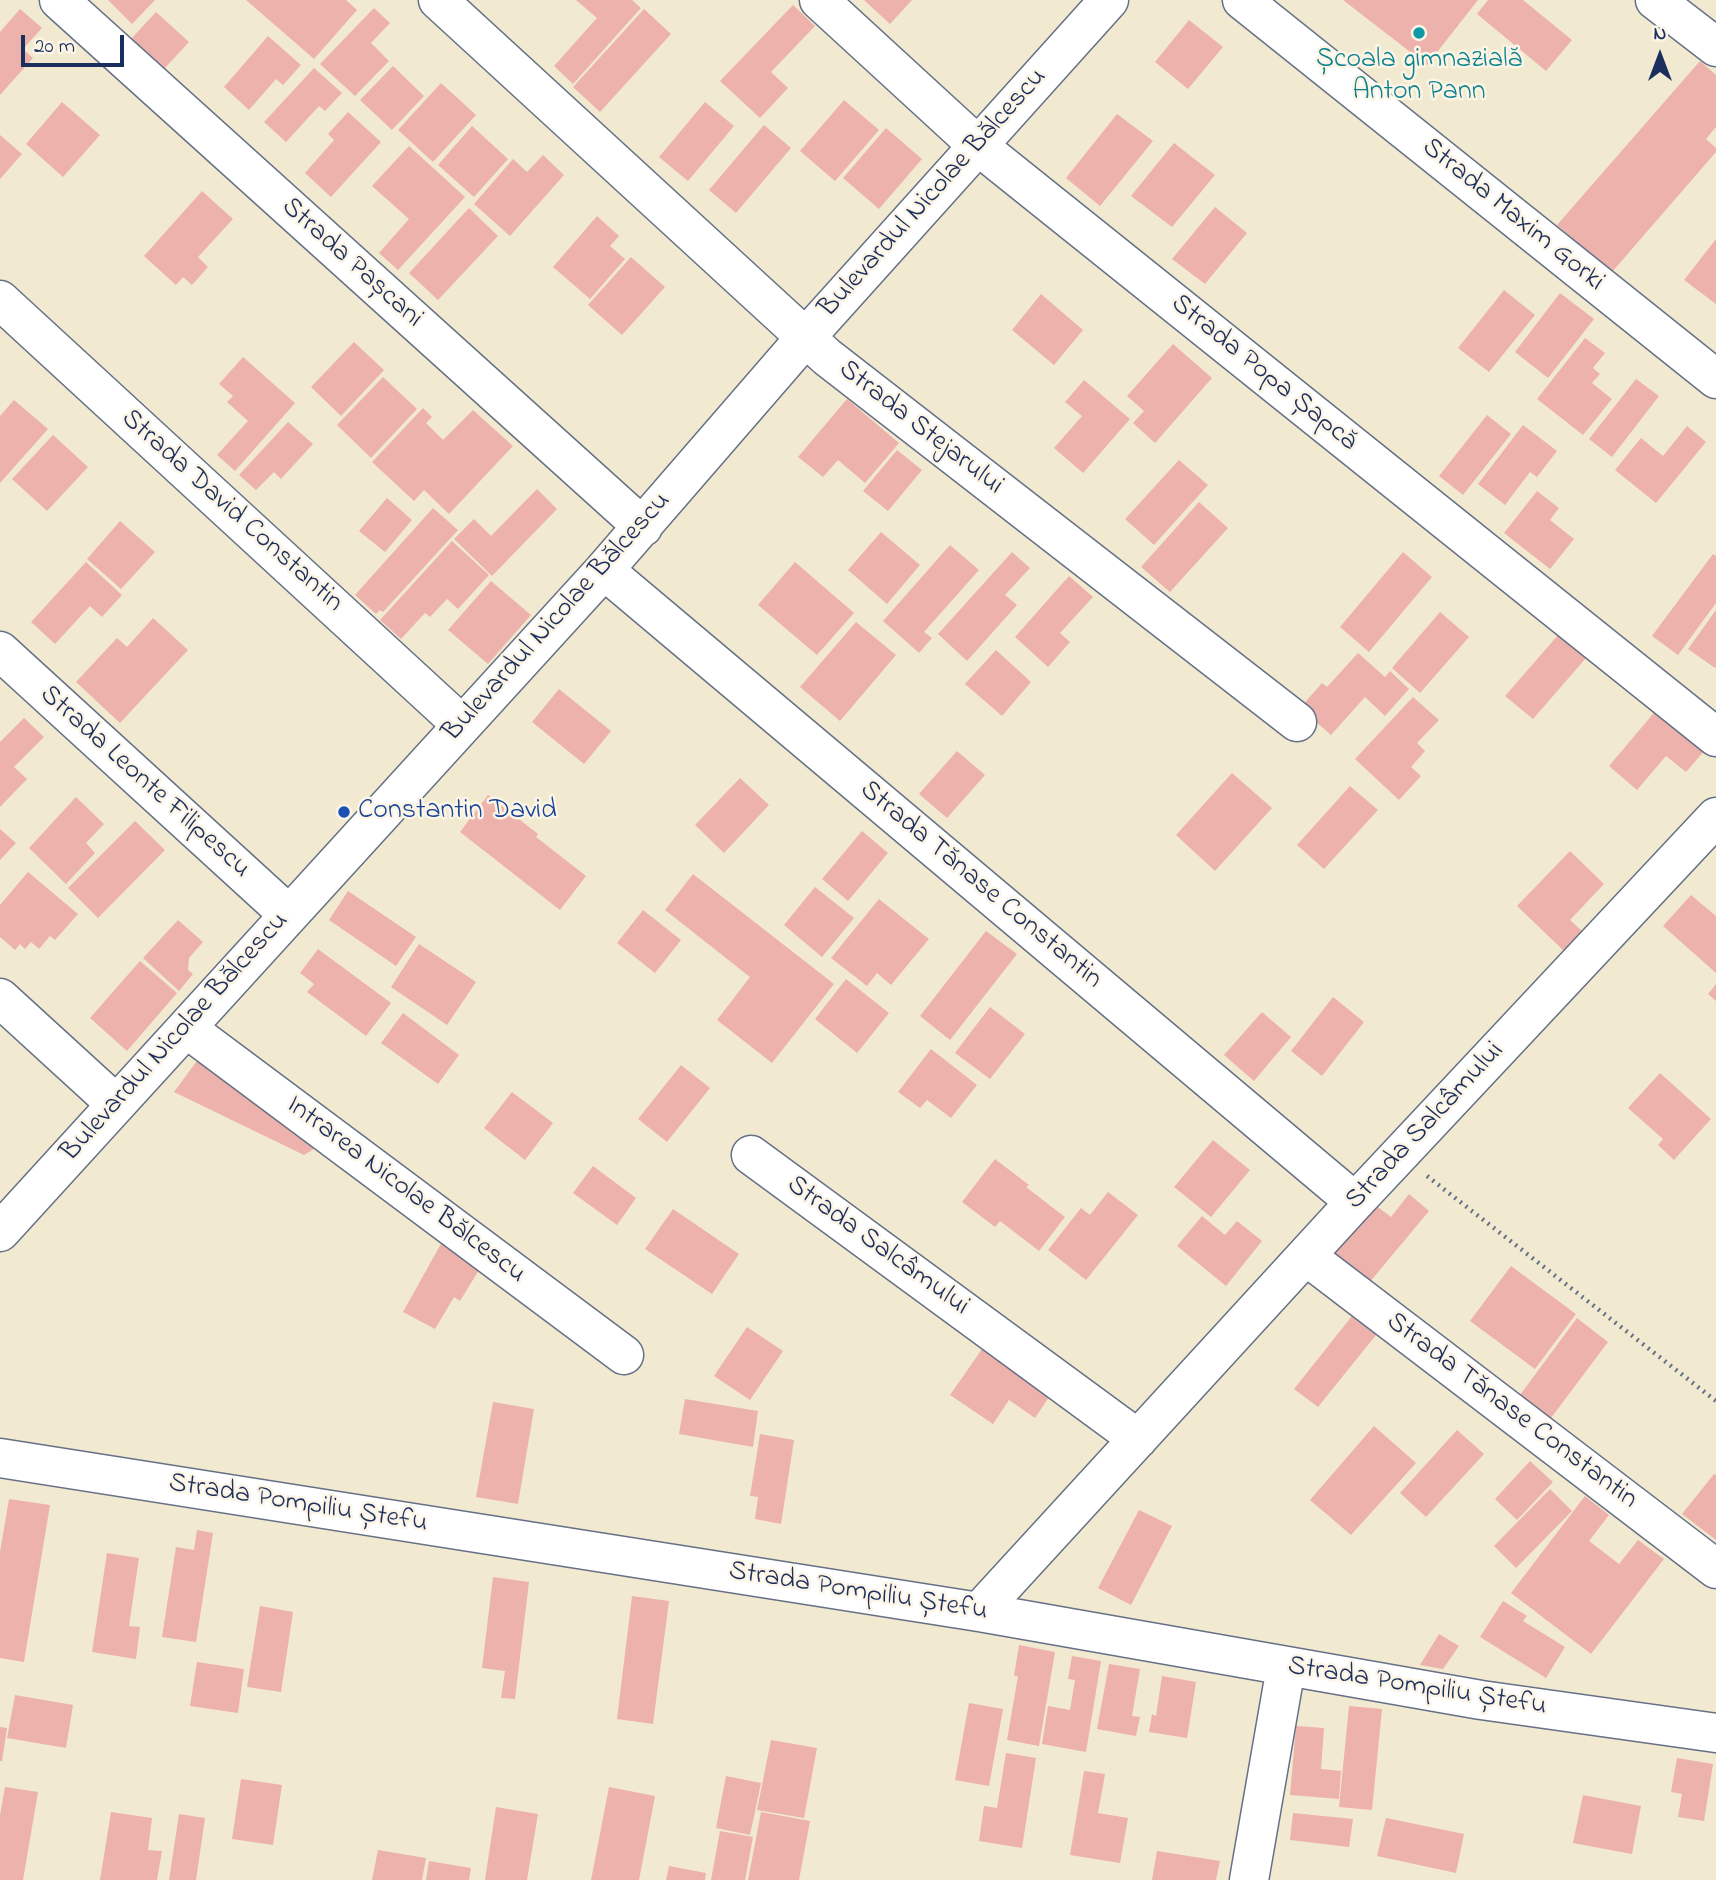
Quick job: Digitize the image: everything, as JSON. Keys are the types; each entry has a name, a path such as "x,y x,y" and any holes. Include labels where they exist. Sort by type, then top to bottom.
{"street":[{"name":"Strada Pașcani","path":"59,0 643,527"},
{"name":"Strada Stejarului","path":"438,0 805,338 1297,722"},
{"name":"Strada Popa Șapcă","path":"819,0 976,145 1716,737"},
{"name":"Bulevardul Nicolae Bălcescu","path":"0,1232 643,527 976,145 1110,0"},
{"name":"Strada Maxim Gorki","path":"1242,0 1716,379"},
{"path":"1655,0 1716,47"},
{"name":"Strada David Constantin","path":"0,300 461,724"},
{"name":"Strada Tănase Constantin","path":"604,570 1355,1202"},
{"name":"Strada Leonte Filipescu","path":"0,651 288,914"},
{"name":"Strada Salcâmului","path":"979,1612 1400,1154 1708,841"},
{"path":"0,998 116,1104"},
{"name":"Intrarea Nicolae Bălcescu","path":"186,1028 624,1355"},
{"name":"Strada Salcâmului","path":"751,1154 1138,1439"},
{"name":"Strada Tănase Constantin","path":"1306,1255 1716,1569"},
{"name":"Strada Pompiliu Ștefu","path":"0,1458 979,1612 1481,1700 1716,1733"},
{"path":"1249,1880 1286,1667"}],"path":[{"path":"1400,1154 1716,1401"}],"building":[{"path":"108,0 155,0 132,24"},
{"path":"246,0 346,0 357,10 314,59"},
{"path":"576,0 632,0 641,8 573,84 554,66 597,18"},
{"path":"864,0 912,0 890,24"},
{"name":"Școala gimnazială Anton Pann","path":"1343,0 1478,0 1427,65"},
{"path":"1488,0 1523,0 1572,40 1546,71 1477,14"},
{"path":"793,5 815,26 771,72 788,88 760,118 720,81"},
{"path":"374,8 390,23 371,43 389,61 355,96 320,64"},
{"path":"20,9 42,28 23,49 33,58 0,95 0,32"},
{"path":"644,9 671,34 600,112 573,87"},
{"path":"156,12 189,42 163,70 130,40"},
{"path":"1189,20 1223,47 1188,89 1155,62"},
{"path":"268,36 301,65 283,85 276,79 249,110 224,87"},
{"path":"1700,61 1716,75 1716,127 1706,139 1716,148 1716,152 1612,272 1557,225"},
{"path":"393,66 424,96 392,130 360,100"},
{"path":"314,68 342,93 325,111 319,106 286,142 264,122"},
{"path":"441,83 476,115 433,162 398,130"},
{"path":"844,100 879,130 835,181 800,151"},
{"path":"62,102 100,135 63,177 26,144"},
{"path":"705,102 734,126 688,181 659,157"},
{"path":"348,112 381,142 331,197 305,173 334,140 328,134"},
{"path":"1117,114 1153,141 1100,206 1066,178"},
{"path":"764,125 791,148 736,213 709,190"},
{"path":"472,126 508,159 474,197 438,165"},
{"path":"886,128 922,159 879,209 843,178"},
{"path":"0,135 22,154 0,179"},
{"path":"1174,143 1215,175 1172,227 1131,196"},
{"path":"409,146 465,197 398,270 379,253 409,219 372,186"},
{"path":"543,155 564,175 510,236 474,204 513,159 527,172"},
{"path":"202,191 233,219 198,257 208,267 192,285 183,277 176,285 144,256"},
{"path":"1215,207 1247,233 1205,284 1172,259"},
{"path":"469,208 498,236 438,300 409,273"},
{"path":"597,216 619,236 610,246 625,259 590,299 553,267"},
{"path":"1716,239 1716,304 1684,280"},
{"path":"631,257 665,287 622,335 588,305"},
{"path":"1504,290 1535,315 1489,372 1458,348"},
{"path":"1560,293 1594,319 1548,378 1515,352"},
{"path":"1041,294 1083,330 1054,365 1012,330"},
{"path":"1585,338 1605,353 1593,368 1600,374 1592,383 1612,399 1583,435 1537,399"},
{"path":"354,342 384,370 341,416 311,387"},
{"path":"1173,344 1212,378 1155,443 1133,423 1144,411 1127,396"},
{"path":"243,357 295,403 235,471 217,455 248,421 227,402 233,396 219,384"},
{"path":"383,377 417,409 371,458 337,425"},
{"path":"1636,379 1659,396 1612,457 1589,439"},
{"path":"1084,380 1130,419 1083,473 1054,448 1082,416 1065,402"},
{"path":"847,399 899,443 865,483 838,460 823,477 798,457"},
{"path":"14,400 48,429 0,483 0,416"},
{"path":"423,408 432,417 426,423 443,440 473,410 513,446 449,514 424,490 414,501 372,462"},
{"path":"1487,415 1511,434 1463,495 1439,476"},
{"path":"288,422 313,444 281,479 274,472 256,490 239,475"},
{"path":"1523,425 1557,451 1537,477 1530,472 1505,505 1478,484"},
{"path":"1687,426 1706,442 1656,503 1615,470 1641,438 1663,456"},
{"path":"53,435 88,467 47,511 12,479"},
{"path":"897,450 922,470 888,511 863,491"},
{"path":"1179,460 1208,485 1154,545 1125,519"},
{"path":"537,489 557,509 492,576 454,539 474,519 491,536"},
{"path":"1537,491 1559,508 1550,520 1574,539 1550,569 1504,533"},
{"path":"387,498 412,520 385,552 359,531"},
{"path":"1199,502 1228,528 1170,592 1141,567"},
{"path":"433,508 458,530 383,612 380,610 376,614 355,595"},
{"path":"120,521 155,552 121,589 87,559"},
{"path":"881,532 920,565 887,604 848,570"},
{"path":"452,541 489,575 458,609 447,599 430,617 425,613 401,639 380,620"},
{"path":"950,545 979,570 924,632 932,638 919,653 883,621"},
{"path":"1012,552 1030,568 1005,595 1017,605 967,661 938,634"},
{"path":"1403,552 1432,577 1369,652 1340,627"},
{"path":"1713,554 1716,556 1716,603 1678,655 1652,636"},
{"path":"86,562 122,595 102,617 90,606 55,644 31,622"},
{"path":"795,562 854,613 817,655 758,605"},
{"path":"1069,576 1093,597 1060,633 1070,642 1048,667 1015,637"},
{"path":"491,581 531,615 488,664 448,630"},
{"path":"1716,610 1716,666 1715,668 1688,649"},
{"path":"1440,612 1469,637 1420,693 1392,668"},
{"path":"153,618 188,650 120,723 76,682 117,638 127,647"},
{"path":"856,622 896,655 840,721 800,687"},
{"path":"1559,634 1586,658 1533,719 1505,696"},
{"path":"996,650 1031,682 1002,716 965,684"},
{"path":"1358,653 1385,677 1390,671 1409,689 1385,716 1365,697 1331,735 1300,708 1322,683 1327,687"},
{"path":"559,689 611,731 584,764 532,722"},
{"path":"1413,697 1439,720 1417,743 1425,751 1411,767 1421,776 1399,800 1355,759"},
{"path":"1658,708 1706,749 1686,772 1666,756 1637,790 1609,766"},
{"path":"24,718 44,737 14,767 27,779 0,807 0,742"},
{"path":"957,751 985,775 947,818 919,794"},
{"path":"1232,773 1272,808 1215,871 1176,835"},
{"path":"740,778 769,805 724,853 695,825"},
{"path":"1350,786 1378,810 1324,869 1297,845"},
{"path":"488,795 586,876 560,910 460,832"},
{"path":"76,797 104,824 86,843 95,853 66,884 29,848"},
{"path":"135,821 165,850 98,918 68,888"},
{"path":"0,829 16,843 0,860"},
{"path":"862,831 888,853 848,901 822,879"},
{"path":"1570,851 1604,884 1570,920 1584,933 1565,952 1517,906"},
{"path":"28,872 78,914 55,940 50,936 39,949 31,942 25,949 20,944 15,950 0,937 0,905"},
{"path":"693,874 834,984 772,1063 717,1020 750,977 665,910"},
{"path":"815,887 854,918 822,957 784,925"},
{"path":"348,891 416,937 396,966 329,920"},
{"path":"1691,895 1716,916 1716,973 1663,926"},
{"path":"879,899 929,939 891,985 877,973 867,986 831,958"},
{"path":"643,910 681,940 655,973 617,943"},
{"path":"178,920 203,942 189,958 188,970 193,974 179,991 143,958"},
{"path":"986,931 1017,954 950,1040 920,1016"},
{"path":"419,944 476,982 447,1025 391,987"},
{"path":"318,949 391,1003 366,1036 307,992 314,984 300,973"},
{"path":"140,961 177,993 127,1051 90,1018"},
{"path":"846,979 889,1013 857,1053 815,1019"},
{"path":"1716,984 1716,1001 1708,994"},
{"path":"1333,997 1364,1022 1322,1076 1291,1051"},
{"path":"990,1007 1025,1034 990,1079 955,1053"},
{"path":"1262,1012 1291,1037 1254,1081 1224,1055"},
{"path":"403,1013 459,1055 438,1084 381,1043"},
{"path":"931,1049 977,1085 951,1118 927,1100 920,1108 898,1092"},
{"path":"199,1058 317,1147 304,1155 174,1092"},
{"path":"681,1065 710,1088 667,1142 638,1119"},
{"path":"1660,1073 1711,1119 1674,1160 1658,1145 1663,1139 1628,1108"},
{"path":"512,1092 553,1123 525,1160 484,1128"},
{"path":"1213,1140 1250,1170 1211,1217 1174,1187"},
{"path":"995,1159 1065,1217 1039,1251 1000,1221 995,1227 962,1202"},
{"path":"593,1166 636,1198 617,1225 573,1193"},
{"path":"1108,1192 1138,1215 1086,1280 1048,1250 1081,1208 1090,1215"},
{"path":"1409,1194 1429,1211 1369,1283 1333,1253 1374,1204 1391,1217"},
{"path":"673,1209 739,1254 712,1294 645,1249"},
{"path":"1202,1216 1225,1235 1237,1221 1262,1241 1226,1286 1177,1246"},
{"path":"442,1242 482,1265 460,1301 454,1297 435,1329 403,1312"},
{"path":"1511,1266 1576,1314 1535,1369 1470,1321"},
{"path":"1352,1316 1376,1335 1318,1407 1294,1389"},
{"path":"1577,1318 1608,1342 1551,1418 1520,1395"},
{"path":"747,1327 783,1351 750,1400 714,1376"},
{"path":"989,1339 1057,1385 1035,1418 1009,1400 993,1424 950,1395"},
{"path":"685,1399 758,1411 753,1447 679,1434"},
{"path":"493,1402 534,1409 518,1504 476,1497"},
{"path":"1374,1426 1416,1463 1351,1535 1310,1500"},
{"path":"1457,1430 1484,1454 1426,1517 1400,1493"},
{"path":"760,1434 794,1440 781,1524 755,1519 758,1497 750,1496"},
{"path":"1530,1461 1553,1482 1517,1520 1495,1499"},
{"path":"1714,1474 1716,1475 1716,1540 1682,1514"},
{"path":"1550,1489 1572,1511 1516,1568 1494,1546"},
{"path":"1585,1496 1609,1515 1589,1541 1619,1564 1638,1540 1664,1559 1591,1654 1511,1593"},
{"path":"9,1499 50,1505 24,1662 0,1658 0,1552"},
{"path":"1139,1510 1172,1526 1131,1605 1098,1588"},
{"path":"197,1530 213,1533 196,1642 162,1637 176,1547 194,1550"},
{"path":"107,1553 139,1558 129,1626 140,1627 136,1659 92,1652"},
{"path":"493,1577 529,1582 515,1699 501,1698 505,1671 482,1668"},
{"path":"632,1596 669,1601 653,1724 617,1719"},
{"path":"1503,1601 1527,1616 1523,1621 1565,1647 1546,1678 1480,1637"},
{"path":"260,1606 293,1612 281,1692 247,1687"},
{"path":"1439,1634 1459,1646 1443,1669 1420,1665"},
{"path":"1019,1645 1055,1652 1039,1746 1007,1740 1018,1676 1014,1676"},
{"path":"1072,1656 1101,1661 1086,1752 1042,1744 1048,1706 1070,1710 1075,1680 1068,1679"},
{"path":"197,1662 244,1669 238,1713 190,1706"},
{"path":"1109,1664 1140,1669 1132,1716 1140,1717 1136,1736 1097,1729"},
{"path":"1162,1676 1196,1682 1187,1738 1149,1732 1152,1714 1156,1716"},
{"path":"15,1695 73,1705 66,1748 7,1738"},
{"path":"969,1703 1003,1709 989,1786 955,1780"},
{"path":"1349,1706 1382,1709 1372,1810 1339,1807"},
{"path":"1296,1726 1324,1728 1321,1769 1341,1771 1339,1799 1290,1795"},
{"path":"0,1727 7,1728 2,1761 0,1761"},
{"path":"771,1740 817,1748 804,1818 757,1810"},
{"path":"1006,1753 1036,1758 1022,1848 979,1841 984,1806 997,1808"},
{"path":"1677,1758 1713,1764 1704,1821 1678,1817 1682,1794 1671,1792"},
{"path":"1084,1771 1105,1774 1098,1813 1128,1818 1120,1863 1070,1855"},
{"path":"726,1776 761,1783 750,1835 716,1828"},
{"path":"241,1779 282,1785 273,1845 232,1839"},
{"path":"5,1787 38,1792 23,1880 0,1880 0,1815"},
{"path":"609,1787 655,1796 639,1880 591,1880"},
{"path":"1583,1795 1641,1806 1632,1854 1573,1843"},
{"path":"496,1807 538,1814 527,1880 485,1880"},
{"path":"111,1812 152,1818 148,1850 162,1851 157,1880 100,1880"},
{"path":"761,1812 810,1821 799,1880 748,1880"},
{"path":"1293,1813 1353,1819 1349,1847 1290,1840"},
{"path":"179,1814 205,1818 196,1880 169,1880"},
{"path":"1386,1818 1464,1834 1456,1873 1377,1856"},
{"path":"720,1831 753,1837 745,1880 711,1880"},
{"path":"378,1850 426,1858 422,1880 372,1880"},
{"path":"1157,1851 1220,1861 1216,1880 1152,1880"},
{"path":"429,1861 471,1868 469,1880 426,1880"},
{"path":"669,1866 706,1873 705,1880 666,1880"}],"place":[{"name":"Școala gimnazială Anton Pann","path":"1419,33"},
{"name":"Constantin David","path":"344,812"}]}
